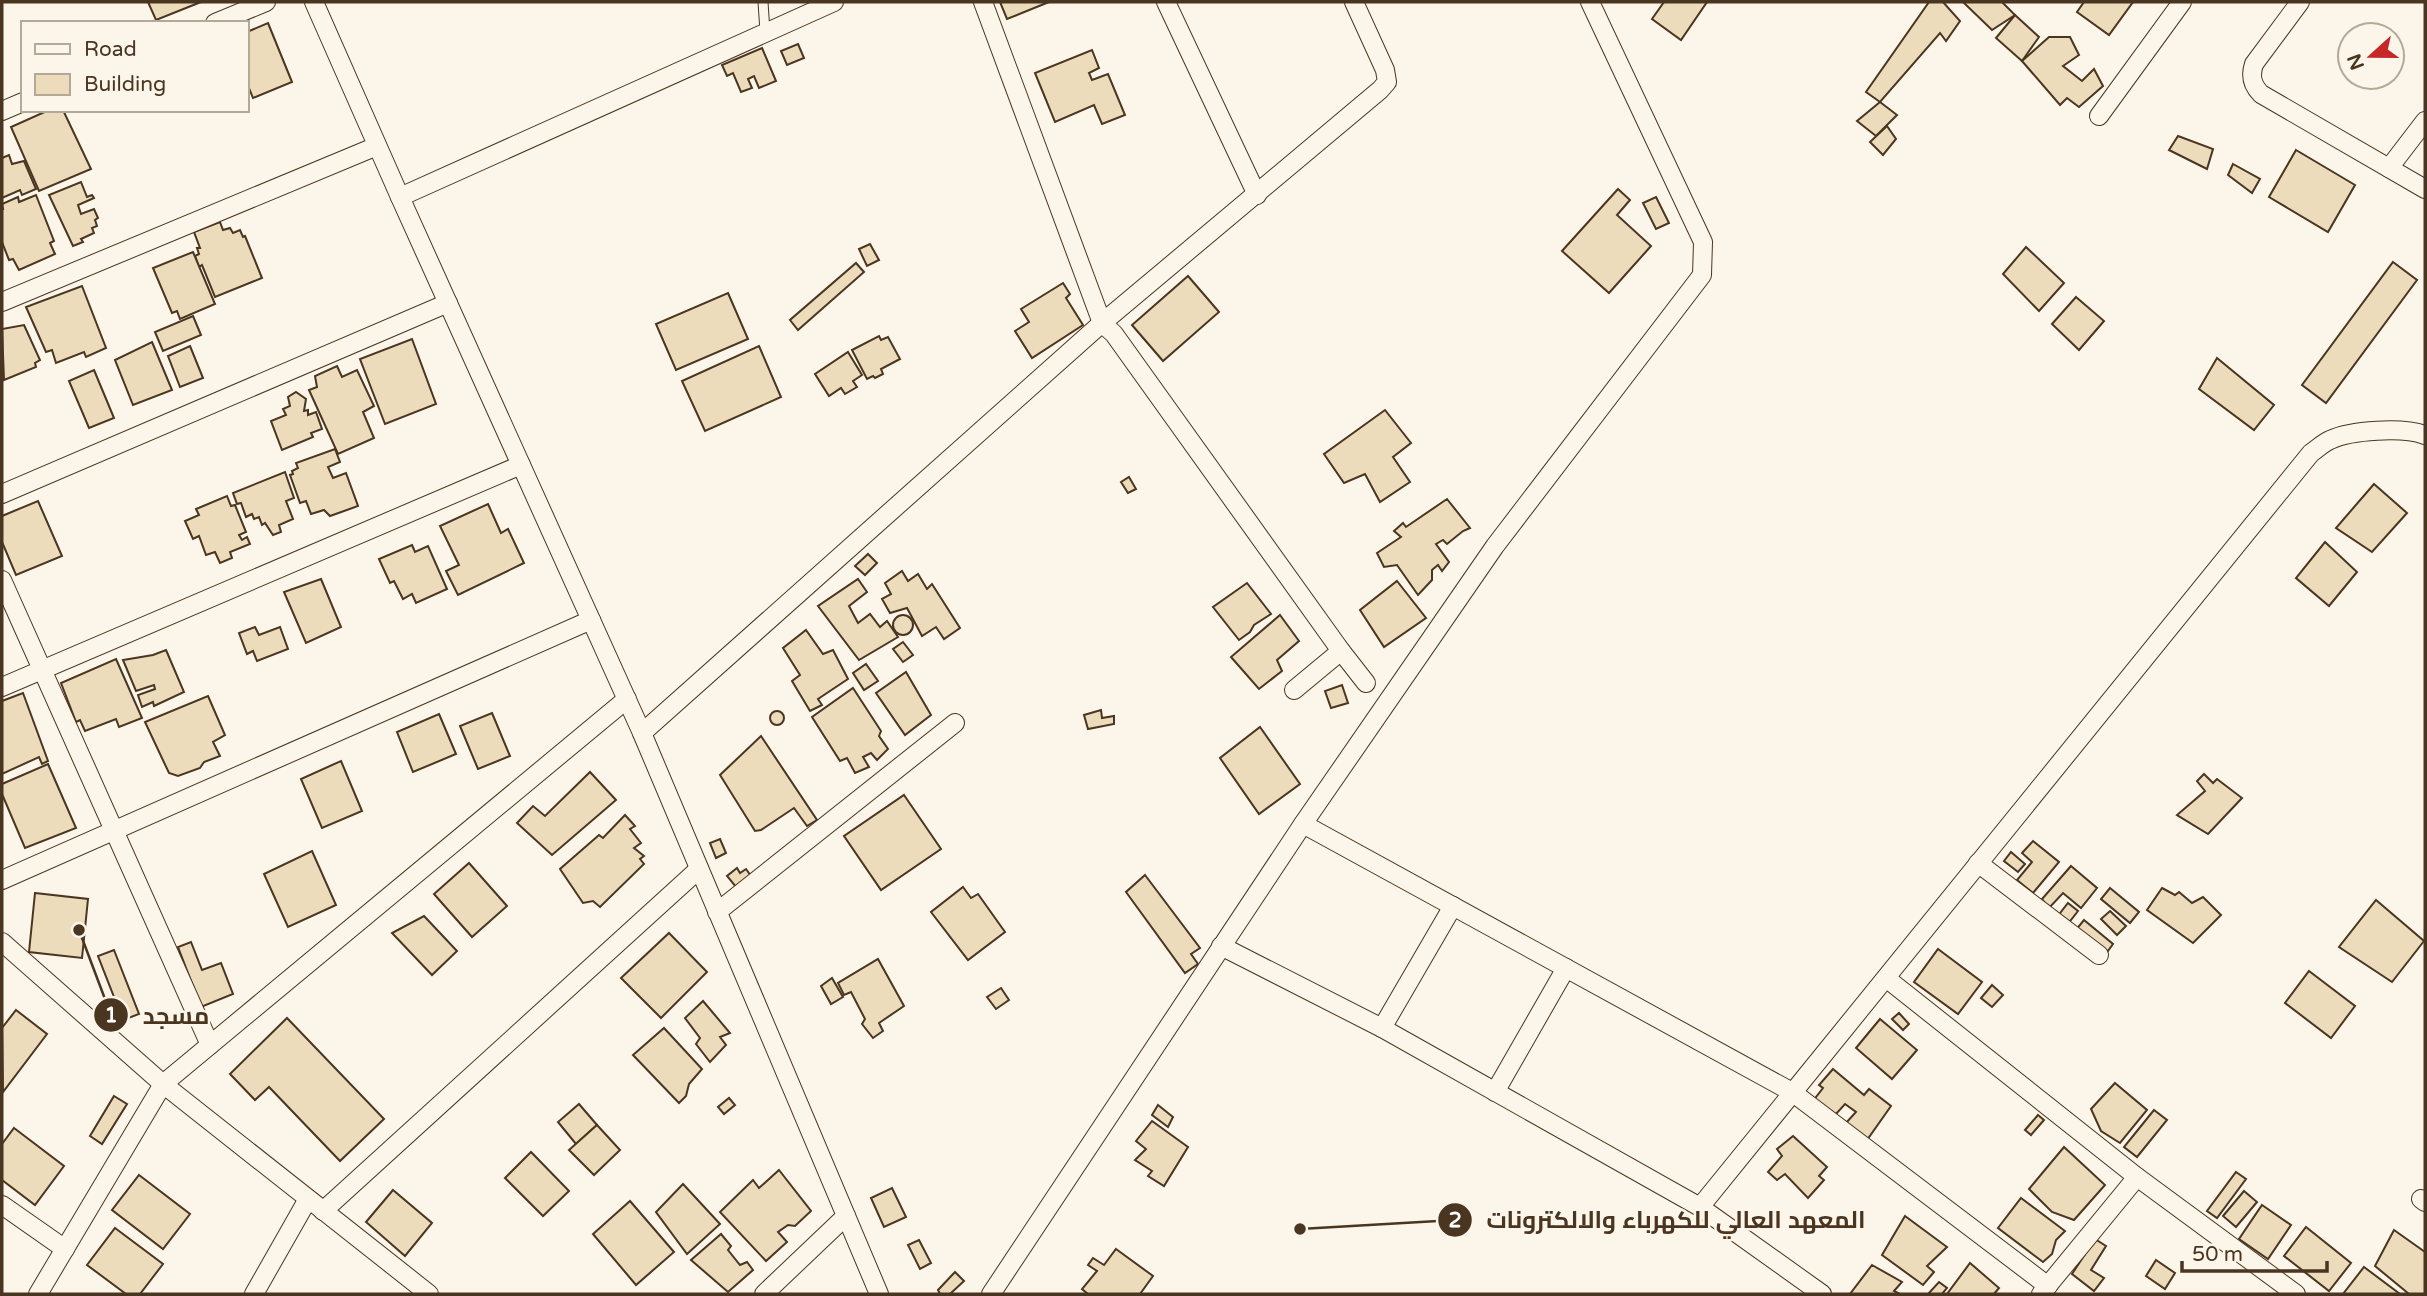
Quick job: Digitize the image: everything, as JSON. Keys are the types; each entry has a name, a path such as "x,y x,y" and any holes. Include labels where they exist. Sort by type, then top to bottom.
{"street":[{"path":"220,21 266,2"},
{"path":"314,2 642,733 879,1294"},
{"path":"400,197 834,2"},
{"path":"984,2 1102,323 1114,334 1366,683"},
{"path":"1166,2 1256,195"},
{"path":"642,733 1102,323 1387,82 1385,70 1354,2"},
{"path":"991,1294 1303,824 1495,546 1702,275 1703,242 1590,2"},
{"path":"2099,116 2182,2"},
{"path":"2300,2 2254,64 2254,85 2261,94 2425,189"},
{"path":"2,111 21,103"},
{"path":"2389,168 2425,121"},
{"path":"2,302 377,146"},
{"path":"2,494 448,303"},
{"path":"1700,1207 2311,453 2329,440 2350,433 2414,431 2425,435"},
{"path":"2,687 521,465"},
{"path":"2,580 210,1045"},
{"path":"2,880 591,620"},
{"path":"1294,690 1341,650"},
{"path":"38,1294 163,1084 627,699"},
{"path":"717,912 955,723"},
{"path":"1303,824 1792,1092 2044,1290 2137,1177"},
{"path":"1978,863 2099,955"},
{"path":"323,1210 699,869"},
{"path":"1382,1028 1453,906"},
{"path":"2,943 163,1084 429,1294"},
{"path":"1221,946 1382,1028 1700,1207 1822,1294"},
{"path":"1495,1091 1566,968"},
{"path":"1886,978 2137,1177 2296,1294"},
{"path":"254,1294 309,1199"},
{"path":"2,1205 65,1249"},
{"path":"764,1294 846,1216"}],"lane":[{"path":"763,2 765,32"}],"building":[{"path":"148,2 201,2 156,20"},
{"path":"1000,2 1049,2 1007,19"},
{"path":"1664,2 1707,2 1681,40 1652,19"},
{"path":"1929,2 1943,2 1960,21 1946,41 1940,33 1880,102 1866,92"},
{"path":"1963,2 2002,2 2015,15 1992,30"},
{"path":"2084,2 2133,2 2109,35 2077,12"},
{"path":"2015,15 2039,37 2022,61 1996,38"},
{"path":"268,23 292,82 253,98 248,86 248,32"},
{"path":"2049,37 2070,37 2079,55 2063,66 2082,81 2094,69 2103,86 2079,107 2067,98 2060,105 2022,61"},
{"path":"798,44 804,58 787,65 781,51"},
{"path":"762,48 776,81 759,88 754,76 748,79 752,88 741,92 733,73 727,76 722,65"},
{"path":"1092,50 1099,68 1089,73 1092,80 1108,74 1125,115 1102,124 1094,105 1055,122 1035,73"},
{"path":"1880,102 1897,115 1876,136 1857,121"},
{"path":"45,112 64,112 91,169 39,191 11,127"},
{"path":"1887,126 1896,139 1883,155 1870,142"},
{"path":"2178,136 2213,149 2207,169 2169,150"},
{"path":"2296,150 2355,185 2328,232 2269,197"},
{"path":"9,155 12,164 24,161 36,189 22,195 20,190 2,198 2,158"},
{"path":"2233,164 2260,179 2252,193 2228,175"},
{"path":"81,182 87,197 92,195 94,198 78,205 81,214 94,209 98,218 95,220 97,226 92,228 94,233 73,246 49,195"},
{"path":"1618,189 1630,200 1617,215 1651,246 1609,293 1562,251"},
{"path":"36,195 54,241 50,243 55,254 19,270 13,259 9,260 2,242 2,204 18,197 19,202"},
{"path":"1656,197 1669,223 1656,229 1643,203"},
{"path":"220,222 223,230 230,228 233,233 240,230 243,237 245,236 262,278 215,297 202,265 199,267 195,256 199,254 197,248 200,248 194,232"},
{"path":"870,244 879,260 867,266 859,249"},
{"path":"2026,247 2064,283 2039,311 2003,274"},
{"path":"193,252 215,304 180,319 177,311 172,313 153,268"},
{"path":"2393,262 2417,280 2326,403 2302,385"},
{"path":"856,263 864,272 798,330 790,320"},
{"path":"1188,276 1219,312 1163,361 1132,325"},
{"path":"1063,283 1070,294 1066,298 1083,325 1032,358 1015,331 1029,322 1021,309"},
{"path":"82,286 106,348 86,357 84,352 56,363 52,350 46,352 26,307"},
{"path":"728,293 748,339 676,370 656,324"},
{"path":"2076,297 2104,321 2079,350 2052,324"},
{"path":"193,316 201,335 163,351 155,332"},
{"path":"24,325 40,360 35,363 36,367 4,380 2,329"},
{"path":"879,336 881,340 888,337 900,359 881,369 883,374 867,379 852,350"},
{"path":"412,339 436,404 385,424 360,359"},
{"path":"152,342 172,390 133,405 115,360"},
{"path":"190,346 203,378 180,387 168,356"},
{"path":"759,346 781,397 705,431 682,381"},
{"path":"848,352 862,375 853,381 857,387 845,394 841,388 829,396 815,374"},
{"path":"2217,358 2274,405 2254,430 2199,389"},
{"path":"337,366 342,377 357,370 374,406 363,412 374,438 338,454 309,390 317,387 315,376"},
{"path":"94,370 114,418 89,428 69,381"},
{"path":"296,392 306,399 304,411 308,410 308,415 316,412 322,429 311,433 313,437 282,450 271,421 286,415 283,409 290,406 288,397"},
{"path":"1385,410 1411,443 1393,457 1410,482 1380,502 1365,474 1344,483 1324,454"},
{"path":"335,449 340,462 328,467 333,478 346,473 358,506 330,516 324,510 311,514 306,501 300,503 290,475 298,468 296,463"},
{"path":"285,472 294,498 286,501 293,519 279,525 281,532 273,535 265,523 262,525 259,517 254,519 252,514 246,517 241,503 237,504 233,493"},
{"path":"1129,477 1136,489 1128,493 1121,482"},
{"path":"2374,484 2407,513 2372,552 2336,528"},
{"path":"227,496 231,506 235,505 246,532 239,535 242,540 247,537 250,544 230,552 232,558 220,563 215,552 206,555 199,536 193,539 185,521 199,515 196,509"},
{"path":"1447,499 1470,528 1447,544 1443,540 1436,544 1449,562 1442,571 1438,565 1432,570 1432,580 1418,595 1397,565 1384,567 1377,553 1401,537 1394,531 1403,523 1406,527"},
{"path":"38,501 62,556 16,575 2,542 2,516"},
{"path":"488,504 501,533 508,529 524,563 458,595 446,571 459,565 440,526"},
{"path":"2325,542 2357,572 2329,606 2296,578"},
{"path":"412,545 415,552 428,546 447,589 416,603 412,594 403,599 394,581 390,583 379,559"},
{"path":"868,554 877,563 865,575 855,566"},
{"path":"902,571 908,581 918,574 927,589 932,584 960,628 944,639 936,627 922,636 907,608 890,613 882,599 891,594 885,583"},
{"path":"321,579 341,627 306,643 284,592"},
{"path":"858,579 867,592 849,606 858,623 870,614 880,627 887,621 898,637 859,660 818,606"},
{"path":"1397,581 1426,618 1384,647 1360,610"},
{"path":"1247,583 1271,614 1254,625 1250,632 1239,640 1213,607"},
{"path":"903,615 910,618 913,625 910,632 903,635 896,632 893,625 896,618"},
{"path":"1280,615 1299,641 1277,660 1282,671 1259,689 1231,657"},
{"path":"255,627 259,635 280,627 288,649 257,661 253,651 247,654 239,633"},
{"path":"806,630 823,654 833,650 848,679 818,699 822,705 810,711 792,681 800,675 783,648"},
{"path":"903,642 913,655 903,662 893,649"},
{"path":"166,650 184,692 154,706 153,702 142,707 138,695 155,689 154,685 136,691 123,660"},
{"path":"116,659 142,718 119,727 116,719 85,731 80,720 76,722 61,683"},
{"path":"866,664 878,681 864,690 853,673"},
{"path":"906,672 931,715 905,735 876,693"},
{"path":"1342,685 1348,703 1331,708 1325,691"},
{"path":"853,688 881,731 879,736 888,749 877,760 871,753 863,757 869,767 855,773 847,758 840,761 812,717"},
{"path":"23,693 48,761 42,764 39,757 2,774 2,701"},
{"path":"208,696 225,735 213,742 220,756 204,762 200,768 178,776 169,773 145,722"},
{"path":"1101,710 1102,718 1114,716 1114,724 1088,729 1084,715"},
{"path":"777,711 782,713 782,723 777,725 772,723 770,718 772,713"},
{"path":"492,713 510,756 478,769 460,726"},
{"path":"439,714 456,754 413,772 397,732"},
{"path":"1260,727 1300,784 1259,814 1220,758"},
{"path":"761,736 817,820 807,826 794,808 761,830 755,831 720,775"},
{"path":"341,761 362,811 322,828 301,779"},
{"path":"48,764 76,828 25,848 2,794 2,784"},
{"path":"590,772 616,800 552,855 517,823 533,806 545,816"},
{"path":"2204,774 2213,783 2217,779 2242,798 2208,834 2177,815 2205,791 2197,781"},
{"path":"904,795 941,849 881,890 844,836"},
{"path":"625,815 635,826 630,829 641,843 634,848 644,856 640,859 644,864 600,907 593,901 583,903 560,869 599,835 603,838"},
{"path":"720,839 726,853 716,858 710,843"},
{"path":"2033,841 2059,862 2033,893 2017,880 2032,862 2022,853"},
{"path":"312,851 336,905 288,927 264,874"},
{"path":"2011,852 2025,864 2018,872 2004,861"},
{"path":"469,863 507,906 472,937 434,894"},
{"path":"2071,866 2097,888 2081,908 2063,893 2049,908 2042,899"},
{"path":"737,868 740,873 746,869 751,876 736,887 727,876"},
{"path":"1145,875 1200,948 1191,954 1198,964 1185,973 1126,892"},
{"path":"963,887 971,898 978,894 1005,932 968,960 931,912"},
{"path":"2110,888 2139,912 2130,923 2101,899"},
{"path":"2162,888 2175,895 2179,892 2192,903 2203,897 2221,915 2193,943 2147,910"},
{"path":"35,893 88,899 82,958 29,952"},
{"path":"2376,900 2424,941 2392,982 2339,947"},
{"path":"2068,903 2078,911 2067,925 2057,917"},
{"path":"2110,911 2126,926 2117,935 2101,919"},
{"path":"424,916 457,951 432,975 392,933"},
{"path":"2084,920 2113,944 2105,955 2075,931"},
{"path":"669,933 707,972 661,1018 621,978"},
{"path":"191,942 202,970 221,963 233,994 201,1007 178,947"},
{"path":"1938,949 1982,982 1958,1014 1914,982"},
{"path":"114,950 139,1014 123,1020 98,956"},
{"path":"878,959 904,1006 879,1023 883,1031 873,1038 862,1024 865,1019 851,992 844,995 838,983"},
{"path":"2309,971 2355,1006 2331,1038 2285,1003"},
{"path":"832,978 843,997 831,1004 821,986"},
{"path":"1992,985 2003,995 1992,1007 1981,998"},
{"path":"1001,988 1009,1000 996,1009 987,997"},
{"path":"703,1001 730,1033 720,1037 726,1045 710,1062 696,1044 700,1038 685,1018"},
{"path":"16,1010 47,1034 3,1092 2,1028"},
{"path":"1899,1013 1909,1024 1903,1030 1892,1019"},
{"path":"287,1018 384,1119 340,1161 269,1087 255,1100 230,1074"},
{"path":"1880,1019 1917,1050 1892,1079 1856,1048"},
{"path":"664,1028 702,1069 689,1084 686,1096 679,1103 633,1055"},
{"path":"1833,1069 1864,1095 1869,1089 1891,1106 1867,1140 1846,1123 1856,1112 1845,1104 1836,1114 1813,1101 1823,1088 1819,1085"},
{"path":"2115,1083 2147,1110 2120,1143 2101,1131 2091,1109"},
{"path":"114,1096 127,1104 102,1144 90,1136"},
{"path":"729,1098 735,1105 724,1114 718,1107"},
{"path":"579,1104 597,1125 576,1144 558,1122"},
{"path":"1158,1105 1173,1117 1168,1127 1152,1115"},
{"path":"2154,1110 2167,1120 2137,1157 2124,1147"},
{"path":"2038,1115 2044,1120 2031,1135 2025,1130"},
{"path":"1152,1121 1188,1147 1164,1186 1148,1176 1152,1171 1135,1160 1146,1149 1136,1141"},
{"path":"597,1125 620,1150 594,1175 569,1150"},
{"path":"14,1128 64,1166 35,1205 2,1180 2,1144"},
{"path":"1793,1136 1827,1167 1819,1176 1824,1180 1808,1198 1785,1174 1777,1180 1768,1172 1782,1156 1777,1149"},
{"path":"2064,1147 2105,1185 2074,1220 2052,1212 2029,1189"},
{"path":"531,1152 569,1191 543,1216 505,1178"},
{"path":"779,1170 811,1211 795,1226 788,1225 778,1232 787,1242 766,1261 720,1212 753,1180 759,1188"},
{"path":"2236,1172 2246,1179 2217,1218 2207,1211"},
{"path":"139,1175 190,1214 163,1249 112,1210"},
{"path":"683,1184 720,1224 687,1254 656,1212"},
{"path":"892,1188 906,1217 884,1227 871,1198"},
{"path":"393,1190 432,1223 405,1256 366,1222"},
{"path":"2244,1191 2257,1202 2236,1227 2223,1216"},
{"path":"2021,1198 2065,1231 2056,1240 2052,1254 2043,1262 1998,1228"},
{"path":"630,1201 674,1252 636,1285 593,1234"},
{"path":"2262,1205 2291,1225 2268,1259 2239,1239"},
{"path":"1905,1216 1947,1247 1927,1266 1934,1272 1923,1285 1882,1255"},
{"path":"2306,1227 2351,1263 2329,1291 2284,1256"},
{"path":"115,1228 163,1264 140,1294 126,1294 87,1265"},
{"path":"2394,1230 2425,1252 2425,1294 2409,1294 2375,1266"},
{"path":"721,1234 731,1246 728,1250 740,1265 747,1262 753,1270 728,1292 691,1260"},
{"path":"2095,1239 2106,1246 2091,1270 2104,1278 2094,1291 2072,1274"},
{"path":"919,1240 931,1263 920,1269 908,1245"},
{"path":"1116,1249 1153,1276 1140,1294 1088,1294 1082,1289 1097,1271 1088,1265 1093,1258 1104,1265"},
{"path":"2156,1260 2175,1273 2165,1289 2146,1276"},
{"path":"1970,1263 1999,1288 1994,1294 1947,1294"},
{"path":"1872,1265 1902,1282 1894,1291 1900,1294 1850,1294"},
{"path":"2364,1267 2400,1294 2343,1294"},
{"path":"955,1272 964,1281 950,1294 940,1294 938,1290"},
{"path":"1939,1282 1947,1288 1942,1294 1928,1294"}],"place":[{"name":"مسجد","path":"79,930"},
{"name":"المعهد العالي للكهرباء والالكترونات","path":"1300,1229"}]}
